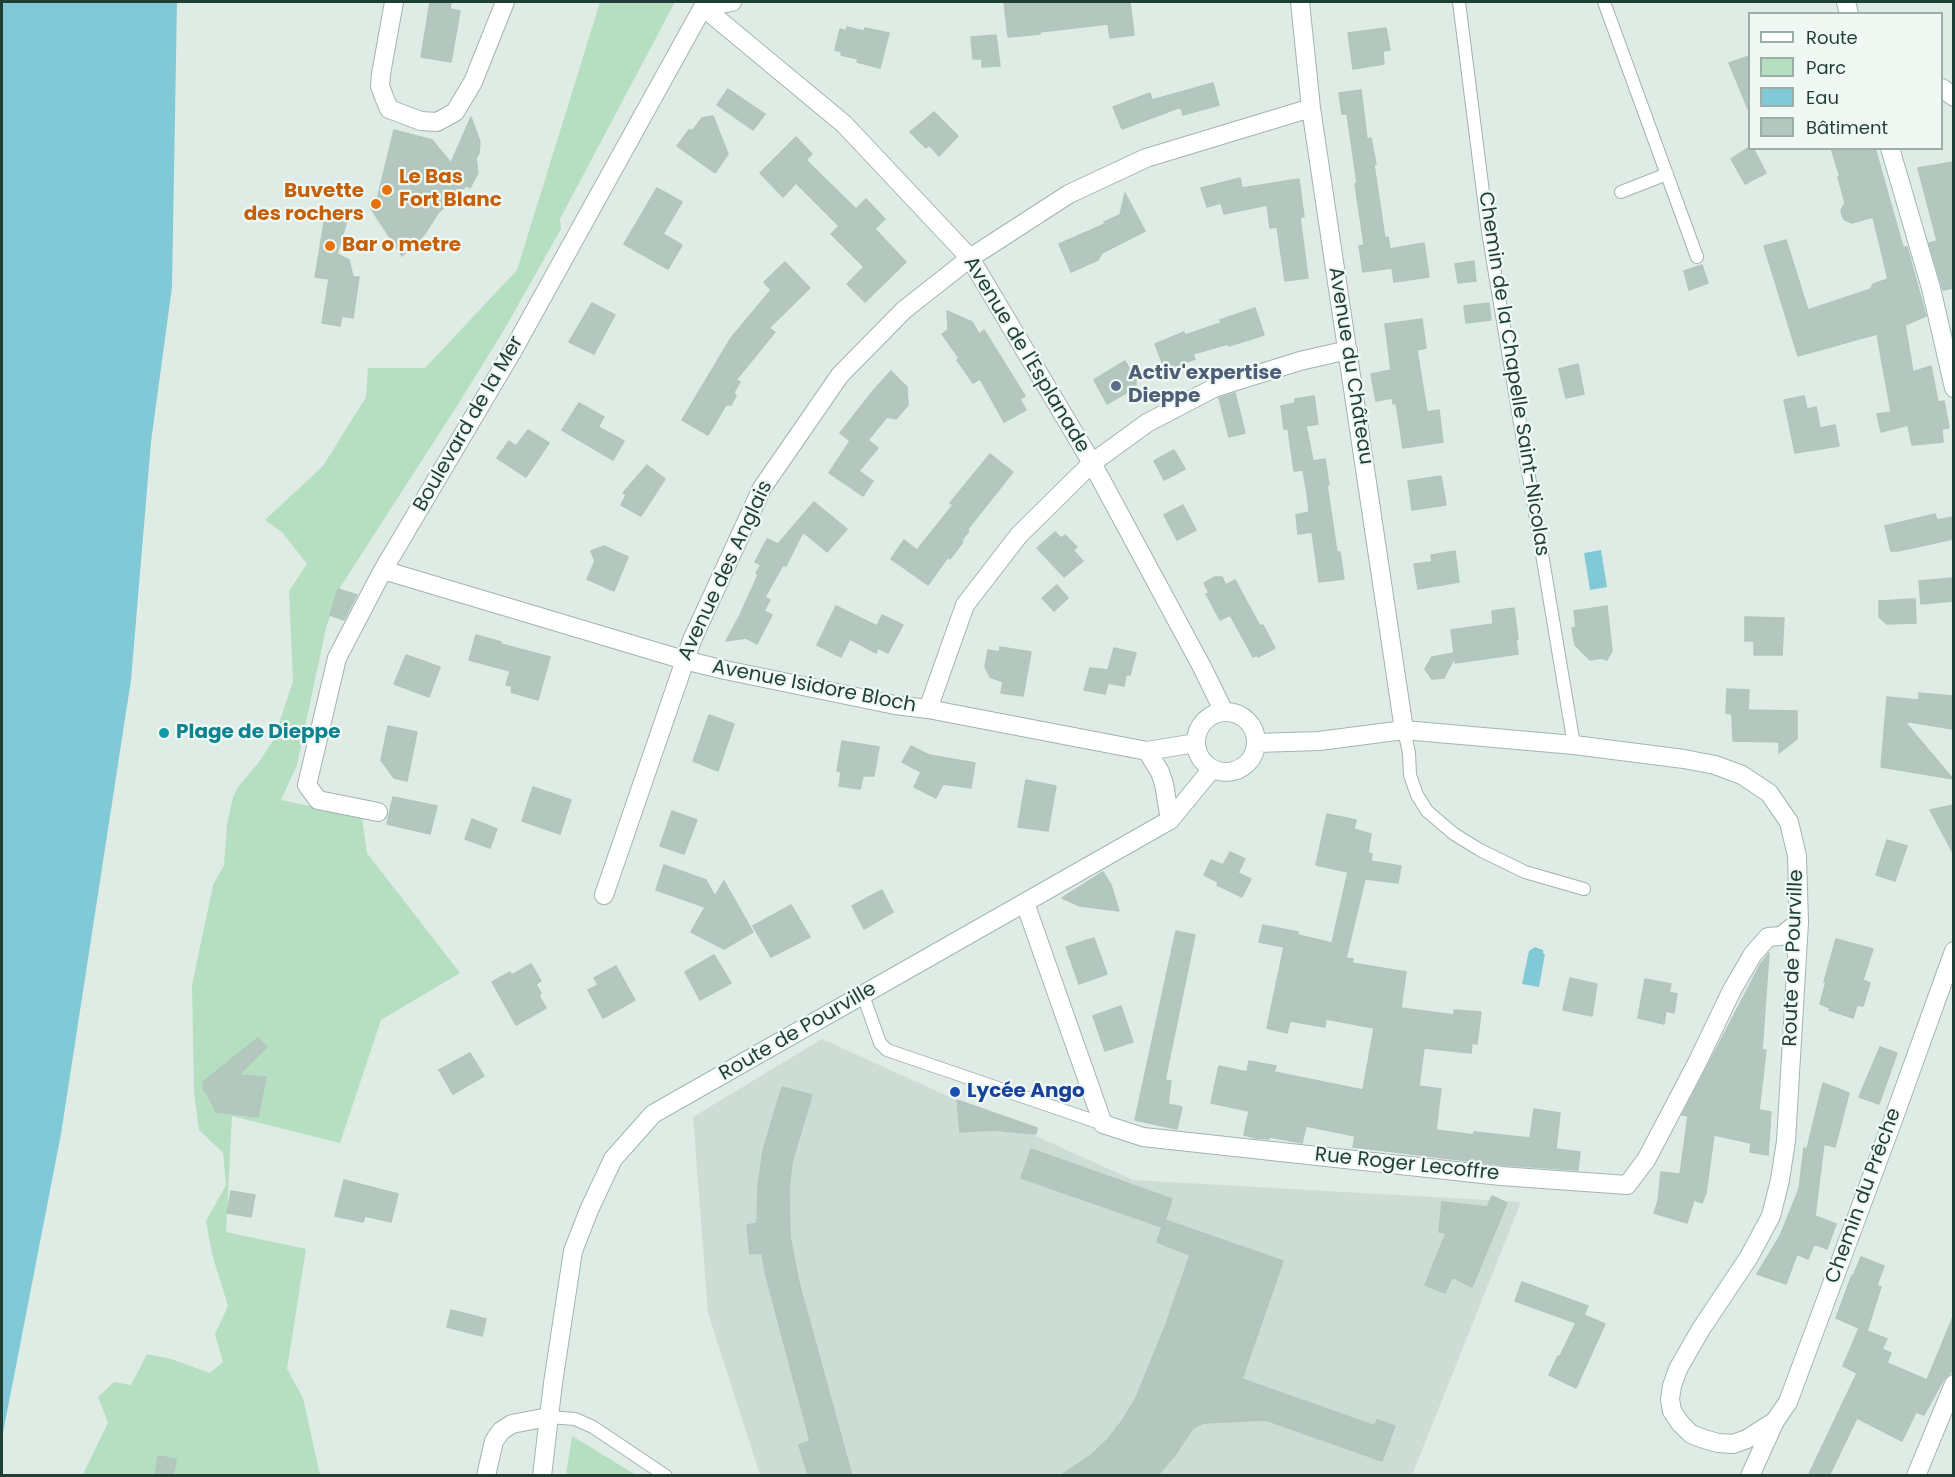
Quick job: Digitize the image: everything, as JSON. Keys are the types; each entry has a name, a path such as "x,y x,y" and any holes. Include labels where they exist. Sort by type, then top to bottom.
{"street":[{"path":"394,2 380,86 389,109 421,121 437,122 455,112 473,82 505,2"},
{"path":"703,7 732,2"},
{"name":"Avenue du Château","path":"1300,2 1311,108 1404,730"},
{"name":"Avenue de l'Esplanade","path":"703,7 844,124 970,258 1092,463 1224,712"},
{"name":"Boulevard de la Mer","path":"378,812 318,800 307,784 337,658 383,570 512,351 703,7"},
{"name":"Avenue des Anglais","path":"604,895 692,640 762,488 840,375 904,310 970,258 1069,194 1146,158 1311,108"},
{"path":"1891,150 1931,288 1953,388"},
{"path":"928,709 965,605 1019,535 1092,463 1147,423 1214,388 1300,361 1348,350"},
{"name":"Avenue Isidore Bloch","path":"383,570 684,660 726,670 895,705 928,709 1147,750 1196,743"},
{"path":"1224,712 1243,717 1251,724 1257,743 1255,753 1241,769 1222,772 1212,769 1204,762 1198,754 1196,743 1197,734 1207,719 1224,712"},
{"name":"Route de Pourville","path":"1257,743 1319,741 1404,730 1574,745 1715,765 1742,775 1769,793 1789,822 1797,856 1799,922 1786,1142 1780,1180 1771,1216 1749,1257 1701,1329 1678,1369 1670,1399 1672,1411 1680,1424 1691,1434 1704,1439 1733,1444 1761,1432"},
{"path":"1147,750 1162,778 1170,820"},
{"name":"Route de Pourville","path":"542,1476 548,1417 573,1251 613,1159 653,1114 1170,820 1212,769"},
{"path":"1024,903 1103,1124"},
{"name":"Rue Roger Lecoffre","path":"1103,1124 1143,1137 1501,1176 1627,1185 1646,1160 1732,990 1753,954 1768,936 1781,936 1799,922"},
{"name":"Chemin du Prêche","path":"1761,1432 1775,1420 1788,1402 1797,1381 1953,951"},
{"path":"1916,1476 1953,1384"},
{"path":"486,1476 494,1441 501,1431 512,1424 548,1417"},
{"path":"1750,1476 1775,1420"}],"lane":[{"name":"Chemin de la Chapelle Saint-Nicolas","path":"1459,2 1488,232 1574,745"},
{"path":"1604,2 1697,257"},
{"path":"1621,192 1667,174"},
{"path":"1404,730 1409,753 1410,775 1417,795 1427,811 1454,834 1525,872 1584,889"},
{"path":"863,995 880,1043 888,1050 1103,1124"},
{"path":"548,1417 575,1419 593,1427 666,1476"}],"shaded area":[{"path":"822,1039 1133,1180 1521,1202 1412,1475 760,1475 708,1313 693,1117"}],"green space":[{"path":"600,2 675,2 560,219 561,229 504,330 341,586 326,628 297,765 281,800 362,817 367,853 460,973 381,1020 340,1143 232,1116 226,1232 306,1249 287,1369 303,1398 320,1475 82,1476 108,1423 98,1397 114,1382 131,1385 147,1354 171,1359 210,1373 223,1362 215,1334 228,1306 212,1254 206,1221 226,1185 223,1153 199,1130 194,1093 192,985 213,885 224,865 227,824 233,797 274,739 293,681 289,591 307,564 282,532 265,520 323,466 366,397 368,368 425,368 517,270"},
{"path":"572,1436 636,1475 566,1475"}],"water":[{"path":"2,2 177,2 172,287 151,442 131,680 61,1134 2,1438"},
{"path":"1601,550 1607,587 1590,590 1584,553"},
{"path":"1535,947 1543,950 1545,954 1539,987 1522,984 1529,951"}],"building":[{"path":"430,2 451,2 450,9 460,11 451,62 421,57"},
{"path":"1004,2 1130,2 1134,35 1110,38 1108,24 1008,37"},
{"path":"847,27 889,33 880,68 857,62 858,59 841,55 842,52 835,50 840,29 846,31"},
{"path":"1386,28 1390,50 1383,51 1384,64 1353,69 1348,33"},
{"path":"996,35 1000,66 982,67 982,59 973,59 971,37"},
{"path":"1748,56 1748,109 1729,63"},
{"path":"1213,83 1219,105 1183,115 1181,107 1122,129 1113,107 1150,93 1152,100"},
{"path":"728,89 765,114 753,130 717,105"},
{"path":"1361,90 1367,139 1371,138 1376,164 1374,165 1385,238 1388,237 1390,249 1424,243 1429,277 1394,282 1392,268 1363,272 1359,246 1364,245 1355,184 1357,183 1347,114 1342,114 1339,93"},
{"path":"934,112 958,136 939,156 929,145 926,148 910,132"},
{"path":"713,116 728,154 715,173 677,146 702,118"},
{"path":"471,117 480,142 476,158 478,173 470,188 467,185 438,213 424,235 402,256 370,207 377,200 394,130 432,140 451,163"},
{"path":"796,137 812,154 806,160 856,209 866,199 885,219 875,229 906,262 865,302 847,284 864,267 831,234 839,226 796,183 783,197 760,173"},
{"path":"1748,148 1748,150 1754,150 1766,173 1745,184 1731,159"},
{"path":"1832,150 1876,150 1903,247 1907,247 1926,316 1905,325 1913,372 1931,366 1938,402 1944,401 1949,428 1942,429 1943,442 1912,445 1908,425 1881,432 1877,414 1891,412 1877,334 1798,356 1764,246 1786,240 1808,310 1871,289 1873,284 1888,279 1873,217 1852,223 1842,216 1841,210 1845,203 1838,177 1840,177"},
{"path":"1953,162 1953,288 1943,290 1929,243 1937,241 1918,168"},
{"path":"1240,178 1242,188 1299,179 1304,217 1300,217 1308,278 1285,281 1277,227 1270,228 1267,205 1224,214 1221,203 1207,207 1201,188"},
{"path":"657,188 682,202 663,234 682,245 668,269 624,244"},
{"path":"1125,193 1145,231 1102,253 1098,260 1071,272 1059,244 1120,215"},
{"path":"326,211 349,214 337,254 349,260 353,277 359,277 353,318 342,316 340,326 322,323 329,279 315,277"},
{"path":"1474,261 1476,281 1458,283 1455,264"},
{"path":"785,262 810,288 769,328 775,332 736,380 740,382 734,392 736,396 731,405 726,405 708,435 682,420 731,338 771,290 764,282"},
{"path":"1702,265 1708,283 1689,290 1684,271"},
{"path":"592,303 615,315 594,354 569,342"},
{"path":"1489,303 1491,320 1466,323 1464,306"},
{"path":"1255,308 1264,335 1193,354 1195,359 1165,370 1155,344 1184,332 1185,335 1221,323 1220,320"},
{"path":"947,311 972,322 979,334 984,330 1025,396 1020,399 1026,410 1004,422 980,379 973,383 942,334 948,330"},
{"path":"1422,319 1426,348 1417,350 1427,412 1439,410 1443,442 1403,448 1396,403 1393,404 1392,398 1376,401 1371,374 1391,370 1385,324"},
{"path":"1125,361 1136,380 1136,387 1107,404 1094,380"},
{"path":"1578,364 1584,394 1566,398 1559,369"},
{"path":"891,371 907,387 908,405 896,419 887,417 868,440 878,448 859,471 873,481 863,496 829,473 850,441 840,433"},
{"path":"1235,393 1245,433 1229,437 1219,398"},
{"path":"1314,396 1318,424 1306,426 1313,461 1325,459 1337,552 1340,552 1344,579 1319,582 1312,532 1298,534 1296,515 1309,512 1307,493 1303,470 1294,471 1288,429 1284,429 1281,406 1295,403 1295,399"},
{"path":"1804,396 1807,409 1816,407 1820,428 1835,425 1839,446 1795,453 1784,400"},
{"path":"579,403 604,417 598,427 624,441 613,460 562,430"},
{"path":"528,430 549,443 526,477 497,458 509,441 516,446"},
{"path":"1174,450 1185,469 1164,480 1154,461"},
{"path":"990,454 1013,472 967,530 969,531 961,541 963,542 950,559 948,557 928,585 891,559 904,540 917,550 953,505 950,503"},
{"path":"647,465 665,479 641,516 621,505 626,495 623,493"},
{"path":"1441,476 1446,505 1412,510 1408,481"},
{"path":"814,502 847,529 827,552 803,532 786,566 783,565 765,597 770,600 764,611 772,615 757,644 746,638 726,641 758,575 756,573 761,565 755,562 767,539 778,544"},
{"path":"1183,505 1196,530 1177,540 1164,515"},
{"path":"1935,514 1937,520 1953,517 1953,539 1891,551 1885,526"},
{"path":"1055,532 1061,538 1065,535 1077,547 1073,550 1083,561 1064,577 1037,548"},
{"path":"604,546 628,557 614,591 587,579 595,561 591,551"},
{"path":"1455,551 1459,582 1418,589 1414,564 1432,562 1431,555"},
{"path":"1215,577 1222,577 1226,585 1235,580 1275,648 1258,657 1257,655 1253,657 1230,615 1220,620 1206,594 1209,593 1204,583"},
{"path":"1953,578 1953,601 1921,604 1919,581"},
{"path":"1057,585 1068,598 1054,611 1042,598"},
{"path":"338,589 357,595 344,620 330,615"},
{"path":"1915,599 1916,623 1887,624 1879,617 1879,601"},
{"path":"836,606 877,626 882,615 903,625 888,653 878,648 876,653 850,639 841,657 817,645"},
{"path":"1607,606 1612,651 1607,660 1601,658 1590,660 1575,645 1572,628 1576,627 1574,611"},
{"path":"1514,608 1518,654 1455,663 1455,657 1444,678 1432,679 1425,669 1432,657 1454,653 1451,630 1493,624 1492,611"},
{"path":"1745,617 1784,618 1782,655 1754,655 1754,641 1745,641"},
{"path":"476,635 550,657 538,700 511,692 512,686 506,685 510,671 469,660"},
{"path":"1000,647 1031,652 1023,696 1001,693 1003,682 990,677 985,667 988,650 999,652"},
{"path":"1114,648 1136,653 1130,675 1126,675 1124,686 1108,683 1105,694 1084,690 1090,668 1108,670"},
{"path":"406,655 440,667 429,697 394,684"},
{"path":"1727,689 1749,690 1748,710 1797,711 1797,739 1779,753 1779,742 1733,741 1732,714 1726,713"},
{"path":"1919,693 1953,696 1953,729 1904,721 1953,779 1881,767 1887,697 1919,700"},
{"path":"709,715 734,724 718,771 693,761"},
{"path":"388,726 417,732 407,781 394,778 381,760"},
{"path":"842,741 879,747 874,776 863,776 860,789 839,786 841,772 837,771"},
{"path":"911,746 929,755 975,763 971,788 943,784 936,798 914,787 921,772 902,762"},
{"path":"1026,780 1056,786 1048,831 1018,827"},
{"path":"533,787 571,800 560,834 522,821"},
{"path":"393,797 437,806 430,834 387,824"},
{"path":"1953,805 1953,853 1930,810"},
{"path":"672,811 697,820 684,854 660,846"},
{"path":"1327,814 1356,820 1354,829 1371,834 1368,853 1372,854 1371,861 1401,866 1398,883 1365,879 1346,958 1353,959 1352,963 1406,972 1401,1008 1454,1015 1454,1010 1481,1012 1477,1044 1472,1043 1471,1053 1424,1048 1419,1086 1441,1089 1436,1130 1530,1138 1534,1109 1560,1113 1556,1149 1580,1152 1578,1170 1502,1165 1353,1147 1355,1136 1306,1126 1302,1143 1270,1137 1269,1139 1256,1138 1244,1135 1249,1111 1211,1103 1219,1066 1247,1072 1249,1061 1276,1066 1274,1072 1363,1090 1374,1028 1326,1019 1325,1027 1290,1021 1287,1033 1267,1028 1284,947 1259,942 1263,925 1298,932 1298,935 1332,943 1348,872 1316,865"},
{"path":"472,819 497,829 490,848 465,839"},
{"path":"1887,840 1907,846 1895,881 1876,875"},
{"path":"1230,852 1245,859 1238,873 1251,879 1242,897 1217,885 1218,882 1204,875 1211,860 1223,865"},
{"path":"664,865 706,880 715,896 724,881 753,932 724,949 691,932 705,907 656,890"},
{"path":"1103,872 1111,885 1119,911 1080,906 1062,898"},
{"path":"882,890 893,912 864,929 852,906"},
{"path":"791,905 810,937 771,957 753,926"},
{"path":"1176,931 1195,935 1165,1080 1171,1081 1168,1104 1182,1107 1177,1129 1135,1120"},
{"path":"1094,938 1107,974 1079,984 1066,947"},
{"path":"1836,939 1873,949 1863,980 1870,983 1863,1006 1857,1005 1853,1018 1829,1010 1830,1008 1820,1004"},
{"path":"1769,953 1762,1050 1766,1050 1759,1110 1771,1112 1768,1155 1750,1152 1751,1143 1714,1135 1706,1193 1702,1203 1694,1200 1687,1223 1654,1213 1658,1201 1661,1172 1680,1174 1688,1116 1682,1115 1760,965"},
{"path":"714,955 731,983 700,1000 685,972"},
{"path":"531,964 541,981 536,984 541,993 539,996 546,1008 516,1025 492,982 510,972 512,975"},
{"path":"616,966 635,1000 603,1018 588,990 598,985 594,978"},
{"path":"1570,978 1597,984 1592,1016 1563,1010"},
{"path":"1645,979 1671,984 1669,992 1677,994 1674,1013 1666,1011 1664,1024 1638,1018"},
{"path":"1121,1006 1133,1042 1105,1051 1093,1016"},
{"path":"258,1038 267,1047 239,1075 266,1077 258,1117 216,1112 203,1089 204,1081"},
{"path":"1880,1047 1897,1053 1879,1104 1859,1097"},
{"path":"470,1053 484,1076 453,1094 439,1070"},
{"path":"1823,1083 1849,1093 1835,1147 1824,1144 1815,1216 1836,1224 1827,1249 1814,1244 1808,1259 1797,1254 1786,1284 1757,1274 1780,1236 1799,1189 1804,1148 1807,1149"},
{"path":"782,1087 812,1095 792,1162 789,1190 790,1237 799,1283 852,1476 808,1475 799,1445 810,1441 762,1253 750,1254 747,1225 757,1223 758,1186 763,1151"},
{"path":"957,1100 1037,1128 1036,1134 994,1130 960,1132"},
{"path":"1031,1149 1172,1199 1165,1220 1283,1261 1242,1379 1375,1426 1377,1420 1395,1426 1382,1461 1266,1420 1203,1423 1193,1428 1157,1476 1060,1476 1091,1455 1107,1440 1135,1400 1165,1327 1190,1255 1157,1242 1162,1227 1021,1178"},
{"path":"344,1180 398,1194 391,1222 365,1216 363,1222 335,1216"},
{"path":"231,1191 255,1195 251,1217 227,1213"},
{"path":"1492,1196 1507,1203 1472,1287 1452,1277 1445,1293 1425,1285 1446,1233 1439,1232 1442,1202 1487,1207"},
{"path":"1861,1257 1884,1266 1877,1285 1881,1287 1867,1331 1887,1339 1882,1349 1891,1353 1887,1363 1927,1380 1953,1317 1953,1370 1944,1379 1924,1415 1916,1412 1902,1441 1857,1418 1829,1476 1808,1476 1857,1373 1843,1366 1859,1328 1836,1318"},
{"path":"1522,1282 1588,1306 1584,1315 1605,1324 1576,1388 1549,1375 1576,1323 1515,1301"},
{"path":"451,1310 486,1319 482,1336 447,1327"},
{"path":"158,1456 176,1459 173,1476 155,1476"}],"place":[{"name":"Le Bas Fort Blanc","path":"387,190"},
{"name":"Buvette des rochers","path":"376,204"},
{"name":"Bar o metre","path":"330,246"},
{"name":"Activ'expertise Dieppe","path":"1116,386"},
{"name":"Plage de Dieppe","path":"164,733"},
{"name":"Lycée Ango","path":"955,1092"}]}
